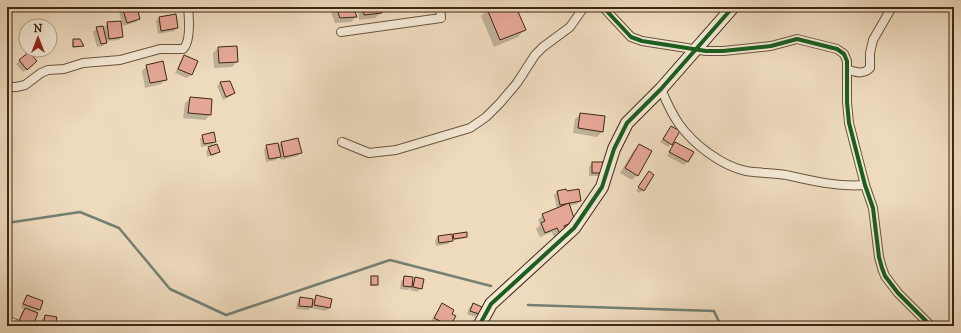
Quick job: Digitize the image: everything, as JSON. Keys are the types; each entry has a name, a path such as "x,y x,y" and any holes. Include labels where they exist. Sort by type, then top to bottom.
{"street":[{"path":"7,87 25,85 41,73 48,70 64,69 83,63 120,60 160,49 183,49 187,45 190,21 188,7"},
{"path":"341,32 441,18 440,7"},
{"path":"342,142 368,152 396,150 470,128 486,117 500,103 535,55 543,47 570,27 584,7"},
{"path":"603,7 631,37 642,40 695,50 723,51 771,46 797,38 837,49 844,54 847,61 848,70 847,102 849,123 865,185 873,208 879,257 885,276 898,294 932,326"},
{"path":"479,326 491,304 574,228 602,187 614,149 627,123 661,89 733,7"},
{"path":"848,70 862,73 870,68 870,53 873,40 892,7"},
{"path":"661,89 679,124 718,160 746,171 779,174 835,186 865,185"},
{"path":"7,320 21,326"}],"building":[{"path":"122,7 137,7 140,19 127,23"},
{"path":"336,7 353,7 357,17 340,18"},
{"path":"363,7 381,7 382,13 364,15"},
{"path":"492,7 516,7 526,30 500,40 487,9"},
{"path":"176,14 178,28 161,31 159,17"},
{"path":"121,21 123,37 109,39 107,22"},
{"path":"103,26 107,43 101,44 96,27"},
{"path":"73,39 80,39 84,46 73,47"},
{"path":"237,46 238,62 219,63 218,47"},
{"path":"184,55 198,61 192,75 178,69"},
{"path":"22,58 34,58 37,61 27,70 19,60"},
{"path":"163,61 167,80 150,83 146,65"},
{"path":"230,81 235,93 226,97 220,82"},
{"path":"190,97 212,99 211,115 188,113"},
{"path":"580,113 605,116 603,132 578,128"},
{"path":"671,126 680,131 672,145 663,139"},
{"path":"214,132 216,142 204,144 202,135"},
{"path":"298,138 302,153 284,157 281,142"},
{"path":"675,142 694,152 688,162 669,152"},
{"path":"278,143 281,157 269,159 266,145"},
{"path":"217,144 220,152 211,155 208,147"},
{"path":"639,144 652,151 638,176 625,168"},
{"path":"592,162 603,162 603,173 592,173"},
{"path":"649,171 654,175 644,191 638,187"},
{"path":"566,189 567,191 579,189 581,201 560,205 557,191"},
{"path":"569,203 574,218 572,219 573,222 564,226 565,228 560,234 557,228 545,233 541,223 545,221 542,214"},
{"path":"467,232 467,237 454,239 453,234"},
{"path":"452,234 453,241 439,243 438,236"},
{"path":"371,276 378,276 378,285 371,285"},
{"path":"404,276 413,277 412,287 403,286"},
{"path":"415,277 424,279 422,289 413,287"},
{"path":"27,295 43,301 40,310 23,304"},
{"path":"316,295 332,299 330,308 314,305"},
{"path":"300,297 313,299 312,307 299,306"},
{"path":"442,303 454,310 452,314 456,316 450,326 434,318"},
{"path":"473,303 482,307 479,314 470,311"},
{"path":"25,308 38,313 33,326 19,321"},
{"path":"45,315 57,317 55,326 43,326"}],"waterway":[{"path":"7,223 80,212 119,228 170,289 226,315 390,260 491,286"},
{"path":"528,305 714,311 721,326"}],"cycle path":[{"path":"603,7 631,37 642,41 706,51 723,51 771,46 797,39 837,49 844,54 847,61 847,102 849,123 865,185 873,208 879,257 882,268 885,276 898,293 931,326"},
{"path":"479,326 491,304 574,228 602,187 614,149 627,123 661,89 733,7"}]}
